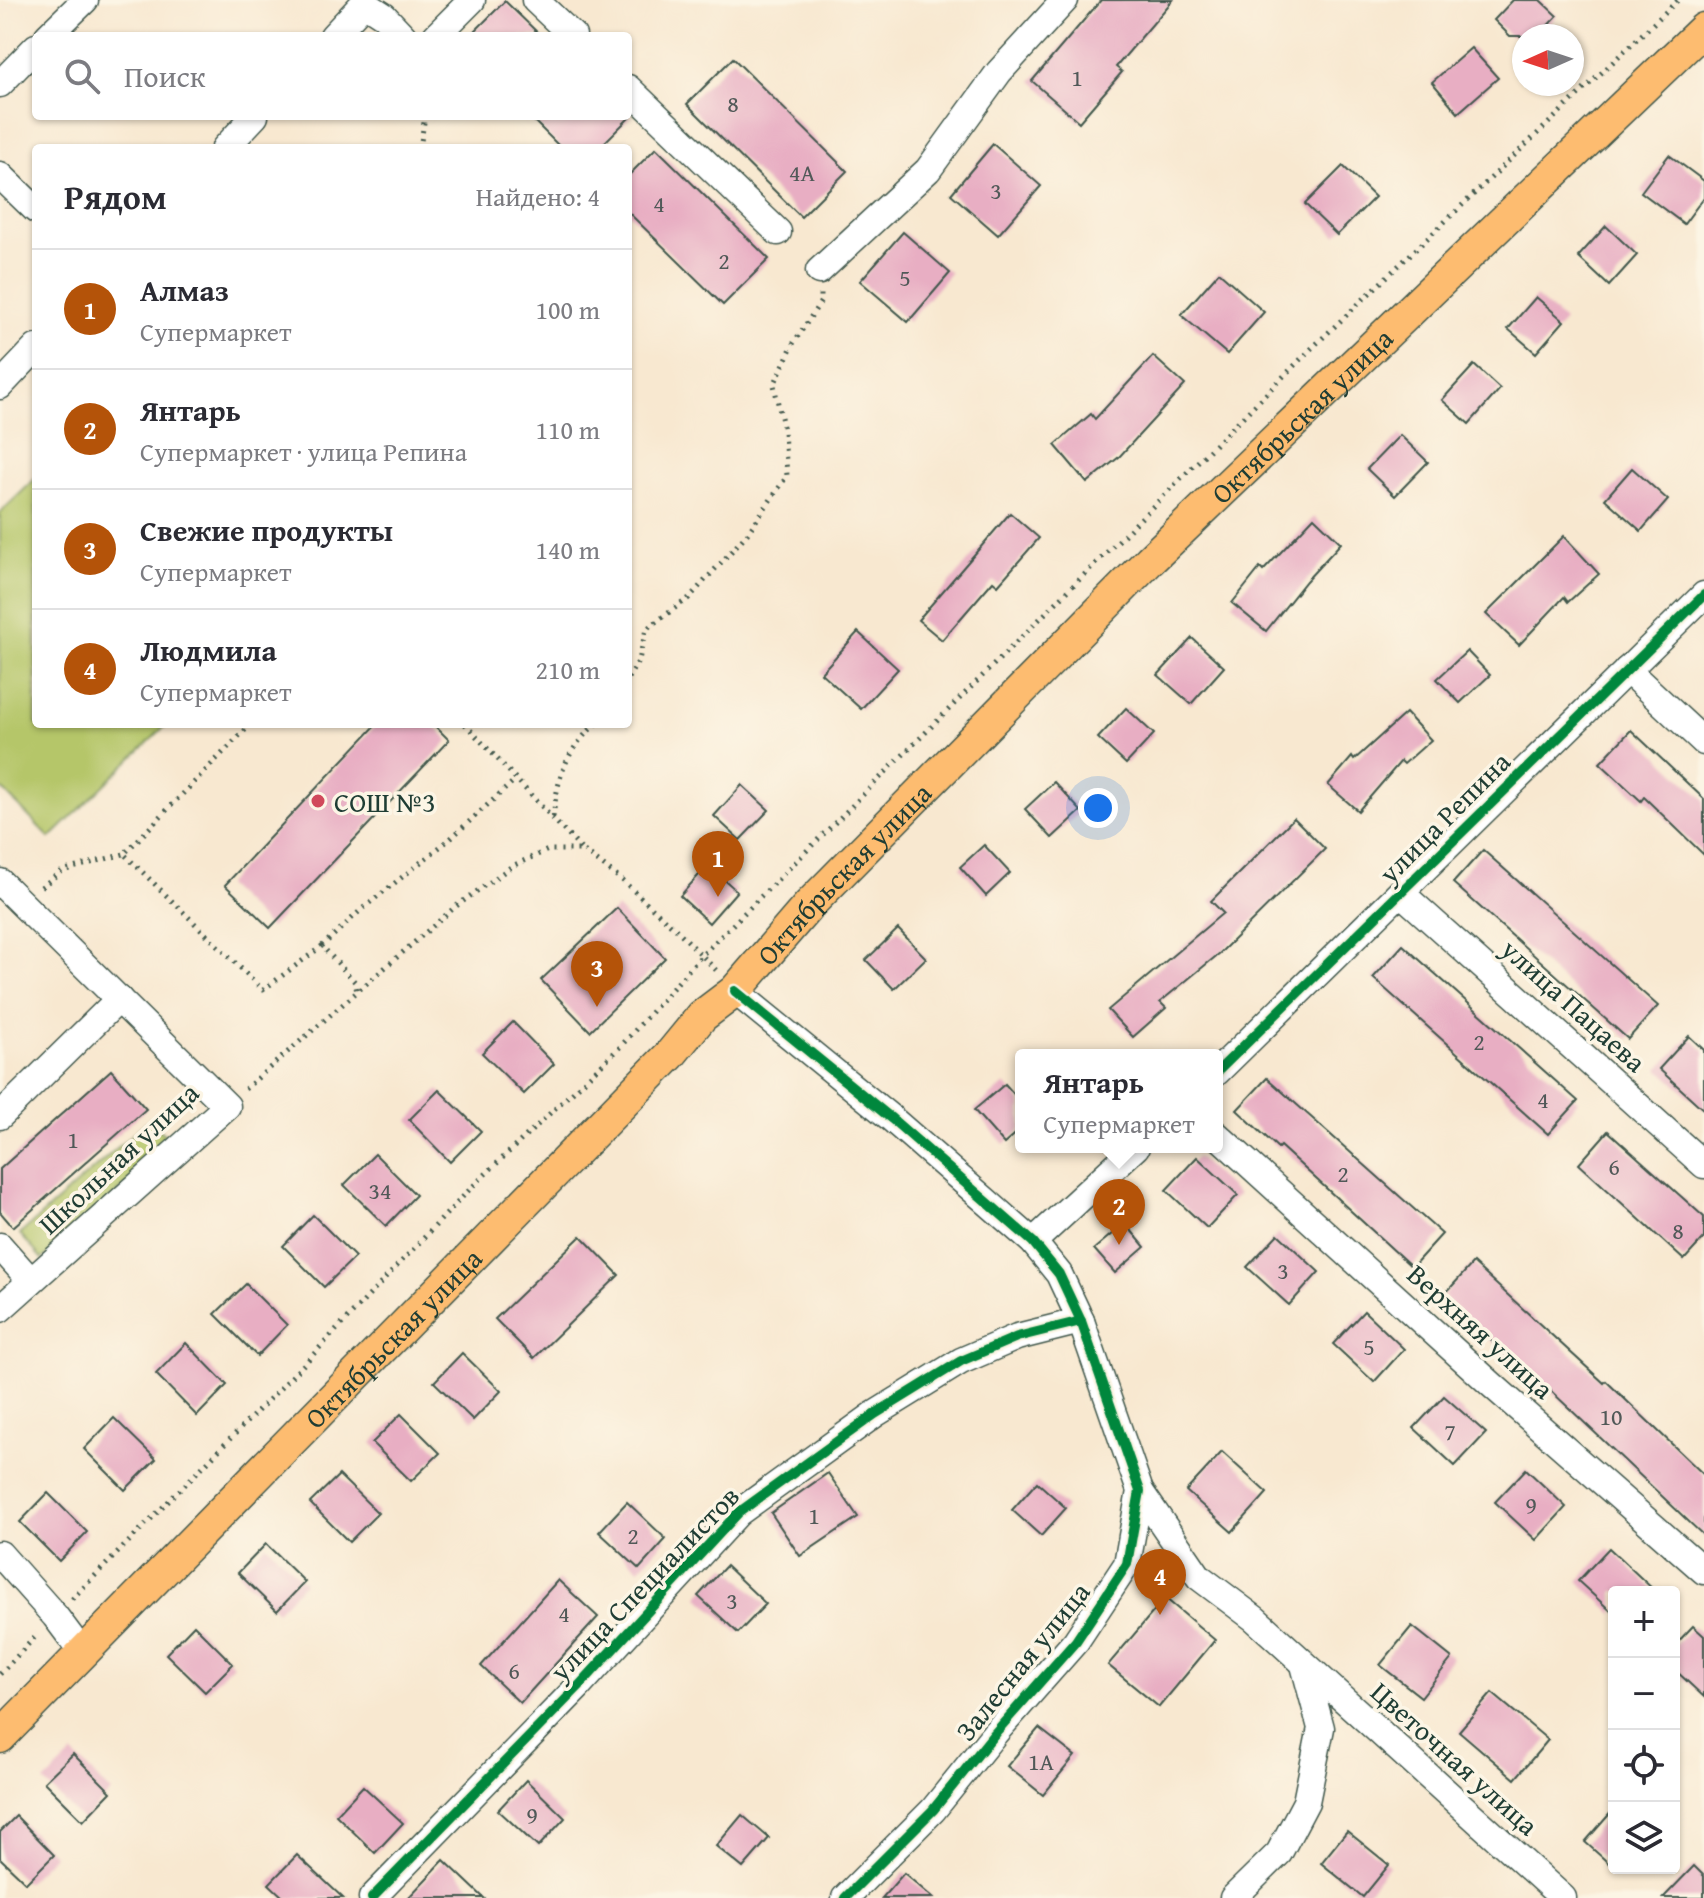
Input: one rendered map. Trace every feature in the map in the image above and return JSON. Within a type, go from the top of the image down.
[{"type":"main road","name":"Октябрьская улица","points":[[0,1737],[670,1055],[702,1016],[735,991],[810,904],[1150,560],[1698,43]]},
{"type":"street","points":[[52,32],[85,0]]},
{"type":"street","points":[[440,32],[472,0]]},
{"type":"street","points":[[535,0],[569,32]]},
{"type":"street","points":[[819,271],[928,170],[999,72],[1065,0]]},
{"type":"street","points":[[336,32],[362,1],[384,16],[399,32]]},
{"type":"street","points":[[0,84],[32,51]]},
{"type":"street","points":[[632,92],[778,232]]},
{"type":"street","points":[[229,144],[251,120]]},
{"type":"street","points":[[0,175],[32,206]]},
{"type":"street","points":[[0,386],[32,352]]},
{"type":"street","name":"улица Репина","points":[[1223,1066],[1704,595]]},
{"type":"street","points":[[1627,670],[1704,742]]},
{"type":"street","name":"Школьная улица","points":[[0,882],[227,1106],[0,1309]]},
{"type":"street","name":"улица Пацаева","points":[[1401,893],[1704,1165]]},
{"type":"street","name":"Залесная улица","points":[[735,991],[892,1119],[1033,1242],[1059,1274],[1081,1321],[1140,1491],[1127,1564],[1076,1641],[995,1733],[933,1810],[845,1898]]},
{"type":"street","points":[[0,1116],[119,999]]},
{"type":"street","name":"Верхняя улица","points":[[1223,1140],[1492,1385],[1704,1571]]},
{"type":"street","points":[[1033,1242],[1129,1153]]},
{"type":"street","points":[[0,1246],[31,1281]]},
{"type":"street","name":"улица Специалистов","points":[[372,1898],[578,1687],[738,1513],[875,1414],[961,1361],[1017,1337],[1081,1321]]},
{"type":"street","name":"Цветочная улица","points":[[1140,1491],[1199,1577],[1255,1619],[1563,1898]]},
{"type":"street","points":[[0,1554],[82,1652]]},
{"type":"street","points":[[1233,1898],[1279,1853],[1306,1802],[1321,1728],[1304,1665]]},
{"type":"path","points":[[0,1674],[307,1361],[473,1186],[620,1047],[702,955],[1312,348],[1678,0]]},
{"type":"path","points":[[421,144],[424,120]]},
{"type":"path","points":[[632,671],[639,660],[646,629],[689,598],[747,534],[787,476],[784,431],[774,385],[793,344],[821,301],[819,271]]},
{"type":"path","points":[[21,903],[62,871],[124,854],[247,728]]},
{"type":"path","points":[[469,728],[583,850],[623,881],[702,955],[735,991]]},
{"type":"path","points":[[553,818],[557,784],[577,741],[592,728]]},
{"type":"path","points":[[124,854],[263,990],[322,946],[515,780]]},
{"type":"path","points":[[227,1106],[455,907],[512,866],[548,850],[583,850]]},
{"type":"path","points":[[322,946],[355,982],[357,992]]},
{"type":"green space","points":[[32,482],[32,728],[163,728],[50,838],[0,787],[0,513]]},
{"type":"green space","points":[[150,1119],[173,1144],[42,1259],[20,1234]]},
{"type":"building","points":[[1101,0],[1173,0],[1116,67],[1122,72],[1079,122],[1032,81]]},
{"type":"building","points":[[1513,0],[1540,0],[1557,16],[1549,24],[1512,24],[1512,36],[1494,20]]},
{"type":"building","points":[[505,1],[537,32],[474,32]]},
{"type":"building","points":[[1471,48],[1498,78],[1458,113],[1432,82]]},
{"type":"building","points":[[733,58],[847,171],[801,217],[687,104]]},
{"type":"building","points":[[533,120],[627,120],[603,144],[557,144]]},
{"type":"building","points":[[993,144],[1041,186],[998,235],[951,194]]},
{"type":"building","points":[[656,148],[769,259],[723,305],[632,216],[632,172]]},
{"type":"building","points":[[1669,155],[1704,181],[1704,197],[1684,224],[1641,192]]},
{"type":"building","points":[[1343,166],[1375,197],[1337,235],[1305,204]]},
{"type":"building","points":[[1606,226],[1637,255],[1609,286],[1578,257]]},
{"type":"building","points":[[903,232],[950,273],[908,322],[860,281]]},
{"type":"building","points":[[1219,272],[1264,312],[1227,354],[1181,315]]},
{"type":"building","points":[[1536,297],[1564,321],[1536,353],[1508,329]]},
{"type":"building","points":[[1153,356],[1185,385],[1119,457],[1087,483],[1055,445],[1091,414],[1095,419]]},
{"type":"building","points":[[1474,365],[1500,389],[1469,424],[1442,400]]},
{"type":"building","points":[[1400,435],[1428,462],[1395,496],[1367,469]]},
{"type":"building","points":[[1632,468],[1668,500],[1641,531],[1605,499]]},
{"type":"building","points":[[1010,513],[1039,538],[998,585],[993,581],[942,640],[918,620]]},
{"type":"building","points":[[1314,517],[1341,543],[1266,631],[1232,603],[1260,568],[1263,571]]},
{"type":"building","points":[[1564,536],[1599,574],[1568,602],[1564,597],[1519,645],[1486,614]]},
{"type":"building","points":[[858,632],[898,669],[861,709],[821,673]]},
{"type":"building","points":[[1192,638],[1224,667],[1191,704],[1158,675]]},
{"type":"building","points":[[1467,651],[1490,675],[1460,703],[1437,679]]},
{"type":"building","points":[[1126,708],[1154,734],[1126,764],[1098,738]]},
{"type":"building","points":[[1406,713],[1431,740],[1404,764],[1401,761],[1358,811],[1328,785],[1352,757],[1354,760]]},
{"type":"building","points":[[373,728],[437,728],[449,740],[270,928],[225,885]]},
{"type":"building","points":[[1631,730],[1704,799],[1704,855],[1644,797],[1641,801],[1600,763]]},
{"type":"building","points":[[1054,782],[1081,811],[1052,838],[1025,809]]},
{"type":"building","points":[[742,785],[769,810],[740,840],[714,816]]},
{"type":"building","points":[[1294,818],[1325,849],[1220,953],[1160,1002],[1166,1008],[1133,1037],[1108,1010],[1223,913],[1211,901]]},
{"type":"building","points":[[984,845],[1010,873],[986,896],[960,867]]},
{"type":"building","points":[[1483,850],[1658,1006],[1628,1039],[1453,883]]},
{"type":"building","points":[[708,865],[737,891],[709,923],[680,896]]},
{"type":"building","points":[[617,908],[665,958],[590,1031],[541,980]]},
{"type":"building","points":[[898,929],[926,958],[894,989],[866,960]]},
{"type":"building","points":[[1403,945],[1578,1101],[1548,1134],[1373,978]]},
{"type":"building","points":[[513,1022],[554,1064],[524,1094],[482,1053]]},
{"type":"building","points":[[1689,1036],[1704,1050],[1704,1110],[1659,1069]]},
{"type":"building","points":[[111,1070],[146,1109],[13,1227],[0,1212],[0,1169]]},
{"type":"building","points":[[1267,1078],[1442,1234],[1412,1267],[1237,1110]]},
{"type":"building","points":[[1005,1084],[1015,1095],[1015,1134],[1004,1144],[974,1110]]},
{"type":"building","points":[[439,1090],[481,1131],[450,1162],[409,1120]]},
{"type":"building","points":[[1608,1131],[1704,1217],[1704,1238],[1684,1260],[1579,1164]]},
{"type":"building","points":[[375,1154],[416,1195],[386,1226],[344,1185]]},
{"type":"building","points":[[1197,1157],[1238,1195],[1207,1228],[1166,1190]]},
{"type":"building","points":[[313,1215],[355,1257],[324,1287],[283,1246]]},
{"type":"building","points":[[1125,1223],[1145,1247],[1115,1273],[1094,1249]]},
{"type":"building","points":[[1278,1234],[1319,1272],[1289,1305],[1247,1267]]},
{"type":"building","points":[[581,1236],[619,1275],[534,1358],[495,1319]]},
{"type":"building","points":[[1473,1263],[1604,1383],[1606,1381],[1704,1475],[1704,1536],[1550,1390],[1548,1393],[1443,1296]]},
{"type":"building","points":[[246,1284],[287,1325],[257,1356],[215,1314]]},
{"type":"building","points":[[1364,1311],[1404,1349],[1374,1382],[1333,1344]]},
{"type":"building","points":[[186,1343],[227,1385],[197,1416],[156,1374]]},
{"type":"building","points":[[462,1353],[501,1391],[473,1420],[434,1382]]},
{"type":"building","points":[[1444,1396],[1486,1433],[1455,1466],[1414,1428]]},
{"type":"building","points":[[401,1414],[440,1453],[411,1481],[372,1443]]},
{"type":"building","points":[[114,1418],[156,1459],[125,1490],[84,1449]]},
{"type":"building","points":[[1222,1452],[1267,1493],[1232,1532],[1186,1491]]},
{"type":"building","points":[[1526,1469],[1566,1507],[1536,1540],[1495,1502]]},
{"type":"building","points":[[828,1473],[858,1517],[800,1556],[771,1513]]},
{"type":"building","points":[[339,1475],[378,1513],[349,1542],[310,1503]]},
{"type":"building","points":[[1037,1482],[1066,1508],[1041,1536],[1012,1510]]},
{"type":"building","points":[[48,1493],[87,1532],[59,1561],[20,1522]]},
{"type":"building","points":[[627,1502],[666,1539],[639,1569],[599,1532]]},
{"type":"building","points":[[266,1544],[305,1582],[277,1611],[238,1573]]},
{"type":"building","points":[[1609,1548],[1650,1586],[1608,1586],[1608,1608],[1578,1581]]},
{"type":"building","points":[[726,1566],[766,1604],[738,1633],[698,1596]]},
{"type":"building","points":[[558,1580],[598,1617],[520,1703],[481,1666]]},
{"type":"building","points":[[1165,1598],[1215,1640],[1159,1707],[1108,1665]]},
{"type":"building","points":[[194,1625],[233,1664],[205,1692],[166,1654]]},
{"type":"building","points":[[1412,1626],[1452,1658],[1421,1697],[1380,1665]]},
{"type":"building","points":[[1693,1626],[1704,1636],[1704,1697],[1680,1675],[1680,1640]]},
{"type":"building","points":[[1492,1693],[1548,1740],[1515,1779],[1459,1731]]},
{"type":"building","points":[[1039,1728],[1075,1756],[1043,1795],[1007,1766]]},
{"type":"building","points":[[73,1754],[111,1792],[83,1821],[44,1782]]},
{"type":"building","points":[[526,1780],[565,1818],[538,1847],[498,1810]]},
{"type":"building","points":[[363,1786],[403,1823],[375,1853],[336,1815]]},
{"type":"building","points":[[742,1815],[769,1838],[743,1868],[716,1846]]},
{"type":"building","points":[[16,1816],[54,1855],[26,1883],[0,1858],[0,1832]]},
{"type":"building","points":[[1608,1816],[1608,1863],[1585,1842]]},
{"type":"building","points":[[1347,1831],[1389,1865],[1363,1897],[1321,1863]]},
{"type":"building","points":[[297,1855],[343,1898],[284,1898],[269,1884]]},
{"type":"building","points":[[444,1860],[484,1898],[408,1898]]},
{"type":"building","points":[[1694,1866],[1704,1876],[1704,1898],[1663,1898]]},
{"type":"building","points":[[904,1873],[933,1898],[882,1898]]},
{"type":"cycle path","points":[[1223,1066],[1704,595]]},
{"type":"cycle path","points":[[735,991],[892,1119],[1033,1242],[1059,1274],[1081,1321],[1140,1491],[1127,1564],[1076,1641],[995,1733],[933,1810],[845,1898]]},
{"type":"cycle path","points":[[372,1898],[578,1687],[738,1513],[875,1414],[961,1361],[1017,1337],[1081,1321]]},
{"type":"place","name":"СОШ №3","points":[[318,801]]},
{"type":"place","name":"Алмаз","points":[[718,897]]},
{"type":"place","name":"Свежие продукты","points":[[597,1007]]},
{"type":"place","name":"Янтарь","points":[[1119,1245]]},
{"type":"place","name":"Людмила","points":[[1160,1615]]}]
